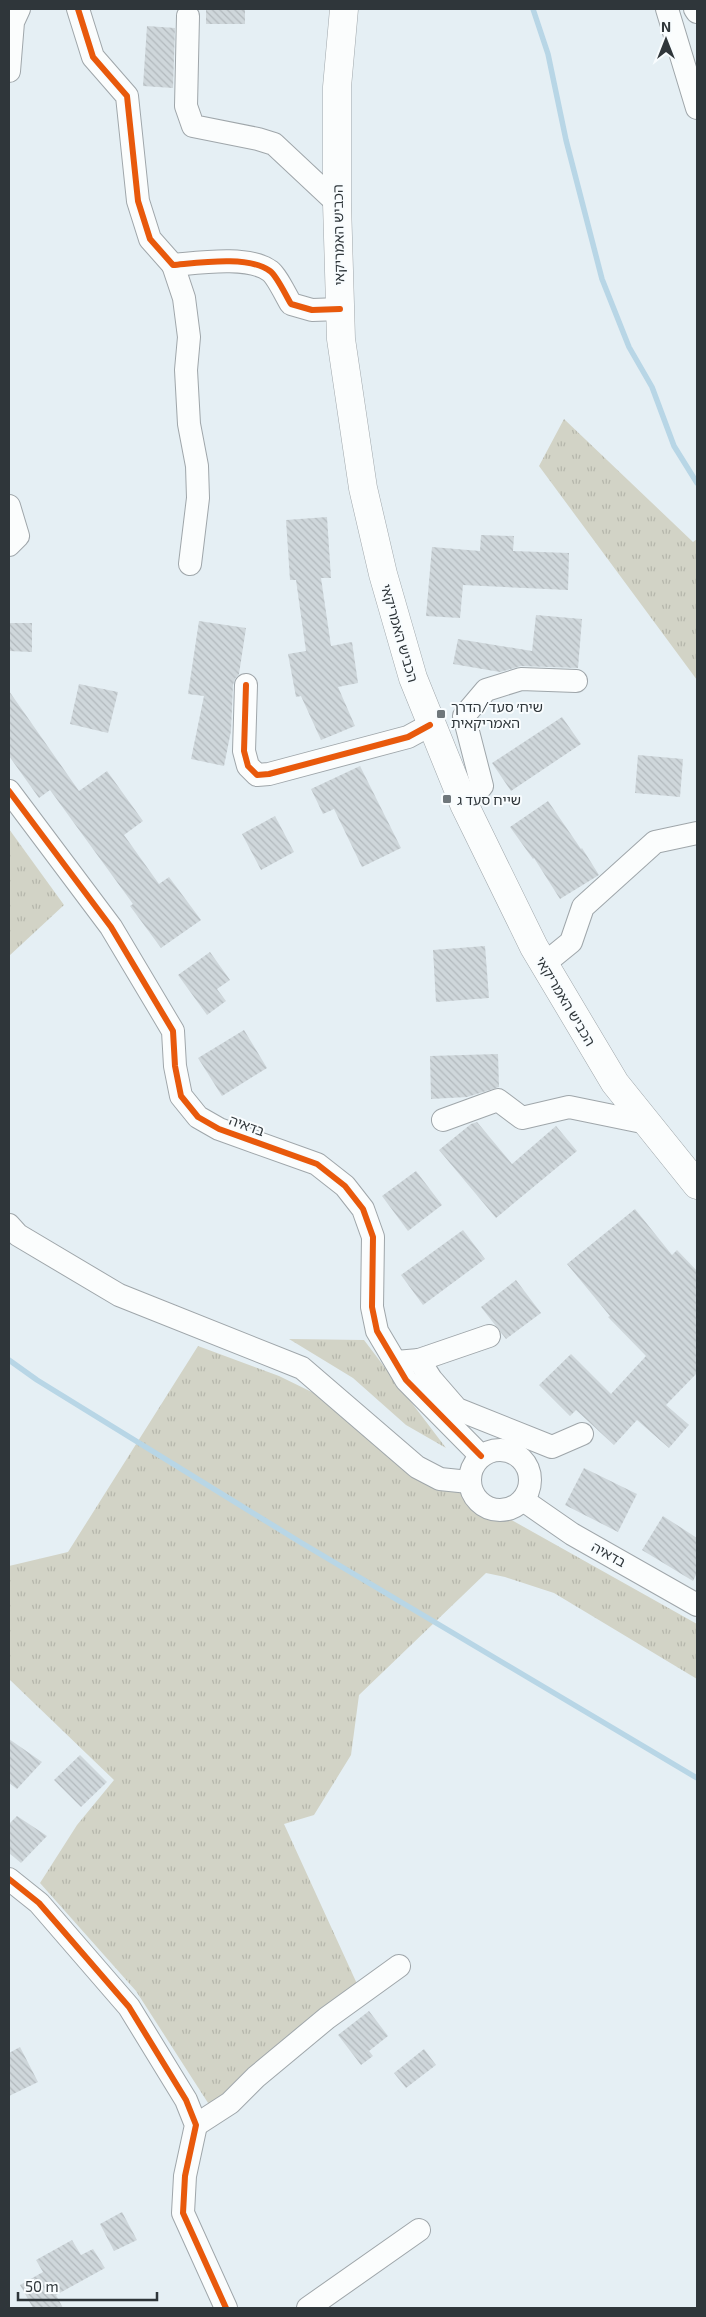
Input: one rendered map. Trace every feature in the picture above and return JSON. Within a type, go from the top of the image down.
[{"type":"main road","name":"הכביש האמריקאי","points":[[344,9],[337,88],[337,203],[341,339],[363,488],[386,584],[412,678],[464,804],[544,964],[615,1083],[697,1185]]},
{"type":"street","points":[[78,9],[93,57],[127,96],[138,201],[150,239],[173,265],[184,298],[189,337],[186,370],[189,424],[197,466],[198,498],[190,564]]},
{"type":"street","points":[[667,9],[697,108]]},
{"type":"street","points":[[9,72],[13,22],[16,10]]},
{"type":"street","points":[[188,16],[186,106],[193,126],[274,144],[337,203]]},
{"type":"street","points":[[173,265],[225,261],[256,265],[270,271],[291,304],[312,310],[340,309]]},
{"type":"street","points":[[9,506],[18,536],[9,545]]},
{"type":"street","points":[[464,804],[482,786],[464,716],[486,690],[521,679],[576,681]]},
{"type":"street","points":[[246,685],[244,752],[248,766],[257,775],[269,774],[408,737],[430,725]]},
{"type":"street","name":"בדאיה","points":[[9,791],[111,927],[170,1024],[173,1031],[175,1066],[180,1096],[198,1117],[219,1128],[317,1164],[346,1186],[363,1210],[374,1237],[372,1307],[377,1331],[406,1380],[481,1456]]},
{"type":"street","points":[[544,964],[571,942],[583,907],[655,842],[697,833]]},
{"type":"street","points":[[443,1120],[498,1100],[522,1118],[569,1107],[647,1123]]},
{"type":"street","points":[[9,1225],[18,1235],[119,1295],[302,1368],[417,1467],[440,1479],[469,1482]]},
{"type":"street","points":[[396,1362],[419,1360],[489,1336]]},
{"type":"street","points":[[419,1360],[431,1379],[457,1409],[552,1447],[582,1434]]},
{"type":"street","points":[[500,1450],[519,1457],[528,1468],[530,1482],[523,1500],[515,1507],[505,1511],[490,1509],[477,1501],[471,1492],[469,1482],[472,1467],[481,1456],[487,1452],[500,1450]]},
{"type":"street","name":"בדאיה","points":[[523,1500],[572,1534],[697,1605]]},
{"type":"street","points":[[9,1879],[39,1903],[129,2007],[186,2100],[196,2124],[185,2176],[183,2213],[226,2308]]},
{"type":"street","points":[[196,2124],[230,2103],[256,2077],[327,2018],[399,1966]]},
{"type":"street","points":[[308,2308],[419,2230]]},
{"type":"green space","points":[[564,419],[693,542],[697,539],[697,680],[539,466]]},
{"type":"green space","points":[[9,829],[64,905],[9,956]]},
{"type":"green space","points":[[289,1339],[364,1340],[446,1448],[406,1425],[353,1378]]},
{"type":"green space","points":[[198,1346],[279,1376],[322,1397],[483,1504],[697,1624],[697,1679],[554,1593],[505,1577],[486,1573],[359,1695],[351,1755],[314,1815],[284,1824],[358,1986],[210,2106],[136,1991],[40,1883],[77,1825],[114,1780],[9,1679],[9,1566],[68,1552]]},
{"type":"building","points":[[206,9],[245,9],[245,24],[206,24]]},
{"type":"building","points":[[147,26],[175,28],[173,88],[143,86]]},
{"type":"building","points":[[327,517],[331,578],[321,578],[331,646],[352,642],[358,683],[338,687],[355,726],[321,740],[301,696],[296,697],[288,654],[306,651],[296,580],[290,580],[286,520]]},
{"type":"building","points":[[481,535],[514,536],[513,551],[569,553],[568,590],[463,585],[460,618],[426,616],[432,547],[480,551]]},
{"type":"building","points":[[536,615],[582,619],[578,668],[521,666],[500,672],[453,664],[458,639],[532,651]]},
{"type":"building","points":[[199,621],[246,628],[239,674],[233,685],[231,731],[224,766],[191,759],[204,696],[188,694]]},
{"type":"building","points":[[9,623],[32,623],[32,652],[9,651]]},
{"type":"building","points":[[79,684],[118,692],[108,733],[70,724]]},
{"type":"building","points":[[9,691],[79,791],[107,771],[143,821],[124,835],[159,884],[169,877],[201,920],[161,948],[130,906],[133,904],[50,790],[39,798],[9,756]]},
{"type":"building","points":[[562,717],[581,744],[511,791],[492,763]]},
{"type":"building","points":[[638,755],[683,759],[680,797],[635,793]]},
{"type":"building","points":[[360,766],[401,848],[362,867],[334,809],[323,814],[311,789]]},
{"type":"building","points":[[548,801],[599,875],[560,899],[534,858],[510,827]]},
{"type":"building","points":[[275,816],[294,852],[261,870],[242,834]]},
{"type":"building","points":[[485,946],[489,998],[436,1002],[433,950]]},
{"type":"building","points":[[210,952],[230,980],[217,989],[226,1001],[207,1015],[178,975]]},
{"type":"building","points":[[244,1030],[267,1068],[222,1096],[198,1058]]},
{"type":"building","points":[[498,1054],[499,1087],[467,1097],[431,1099],[430,1056]]},
{"type":"building","points":[[477,1122],[512,1164],[556,1126],[577,1151],[496,1218],[439,1150],[471,1124]]},
{"type":"building","points":[[416,1171],[442,1205],[408,1231],[382,1196]]},
{"type":"building","points":[[635,1209],[672,1255],[677,1250],[697,1271],[697,1373],[666,1405],[689,1425],[669,1448],[637,1420],[614,1445],[576,1410],[570,1416],[539,1385],[571,1354],[611,1394],[646,1356],[608,1317],[610,1316],[567,1264]]},
{"type":"building","points":[[463,1230],[485,1259],[423,1305],[401,1275]]},
{"type":"building","points":[[516,1280],[541,1313],[506,1339],[481,1307]]},
{"type":"building","points":[[584,1468],[637,1494],[618,1532],[565,1505]]},
{"type":"building","points":[[663,1516],[697,1538],[697,1573],[693,1581],[642,1550]]},
{"type":"building","points":[[9,1739],[42,1762],[17,1789],[9,1783]]},
{"type":"building","points":[[80,1755],[107,1782],[81,1807],[54,1780]]},
{"type":"building","points":[[17,1816],[47,1836],[21,1863],[9,1853],[9,1824]]},
{"type":"building","points":[[369,2011],[388,2036],[369,2051],[373,2056],[361,2065],[338,2035]]},
{"type":"building","points":[[20,2047],[38,2082],[9,2096],[9,2053]]},
{"type":"building","points":[[424,2049],[436,2065],[406,2088],[394,2073]]},
{"type":"building","points":[[122,2212],[137,2240],[114,2251],[100,2224]]},
{"type":"building","points":[[72,2240],[81,2255],[93,2249],[105,2268],[56,2295],[63,2308],[33,2308],[20,2285],[43,2272],[36,2260]]},
{"type":"waterway","points":[[533,9],[548,54],[566,140],[602,279],[629,347],[652,387],[674,446],[697,483]]},
{"type":"waterway","points":[[9,1360],[37,1380],[300,1542],[697,1778]]},
{"type":"cycle path","points":[[78,9],[93,57],[127,96],[138,201],[150,239],[173,265],[223,261],[261,266],[273,274],[291,304],[312,310],[340,309]]},
{"type":"cycle path","points":[[246,685],[244,751],[248,766],[257,775],[269,774],[408,737],[430,725]]},
{"type":"cycle path","points":[[9,791],[111,927],[173,1031],[175,1066],[181,1096],[198,1117],[219,1129],[317,1164],[345,1186],[363,1209],[373,1237],[372,1307],[377,1331],[406,1380],[481,1456]]},
{"type":"cycle path","points":[[9,1879],[39,1903],[129,2007],[186,2100],[196,2125],[185,2176],[183,2213],[226,2308]]},
{"type":"place","name":"שיח׳ סעד/הדרך האמריקאית","points":[[441,714]]},
{"type":"place","name":"שייח סעד ג","points":[[447,799]]}]
